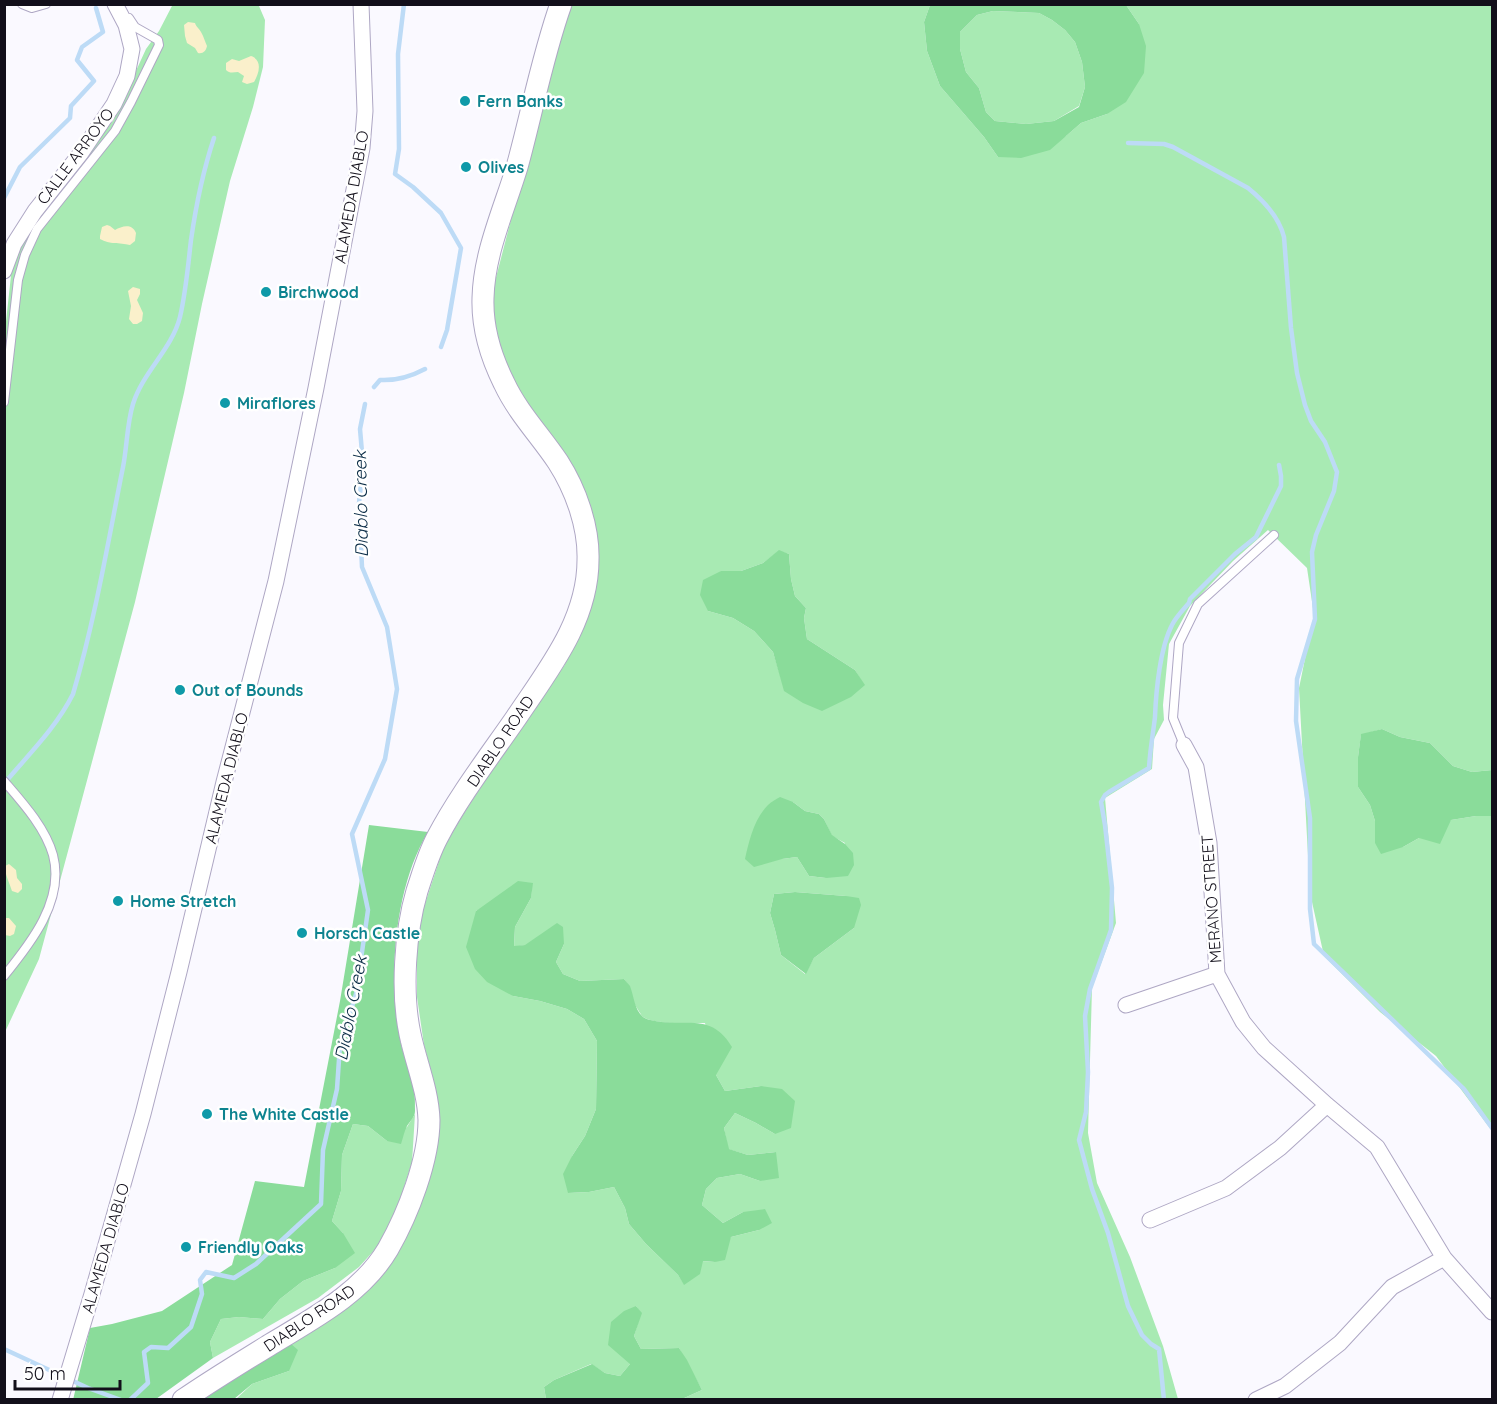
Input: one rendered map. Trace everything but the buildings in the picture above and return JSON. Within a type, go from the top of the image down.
[{"type":"street","name":"CALLE ARROYO","points":[[4,271],[14,244],[35,211],[81,153],[114,104],[127,76],[132,49],[126,26],[115,4]]},
{"type":"street","name":"ALAMEDA DIABLO","points":[[60,1396],[143,1114],[288,525],[362,148],[365,111],[361,4]]},
{"type":"street","name":"DIABLO ROAD","points":[[183,1400],[344,1297],[370,1273],[396,1234],[416,1185],[428,1138],[429,1123],[427,1097],[410,1031],[405,980],[417,890],[437,838],[478,772],[551,667],[566,640],[586,590],[588,555],[581,513],[560,465],[516,408],[504,384],[490,347],[483,307],[488,258],[518,163],[547,47],[561,4]]},
{"type":"street","name":"MERANO STREET","points":[[1184,745],[1196,766],[1209,843],[1217,974],[1243,1022],[1264,1048],[1327,1106],[1377,1147],[1444,1258],[1492,1312]]},
{"type":"street","points":[[1126,1005],[1217,974]]},
{"type":"street","points":[[1150,1220],[1226,1188],[1280,1148],[1327,1106]]},
{"type":"street","points":[[1256,1400],[1285,1386],[1340,1343],[1392,1287],[1444,1258]]},
{"type":"lane","points":[[22,4],[32,8],[46,4]]},
{"type":"lane","points":[[4,402],[18,280],[25,255],[37,229],[115,131],[159,45],[158,39],[135,27],[123,4]]},
{"type":"lane","name":"MERANO STREET","points":[[1184,745],[1173,718],[1179,643],[1198,604],[1274,535]]},
{"type":"lane","points":[[4,781],[30,812],[42,832],[53,854],[56,874],[52,898],[38,931],[4,976]]},
{"type":"green space","points":[[173,4],[259,6],[265,20],[263,67],[230,181],[135,602],[39,959],[5,1032],[4,340],[13,257],[23,233],[113,121],[146,49],[159,31]]},
{"type":"green space","points":[[571,5],[930,5],[924,22],[927,51],[940,86],[984,137],[998,157],[1066,136],[1081,123],[1107,114],[1139,24],[1126,5],[1492,5],[1492,770],[1472,772],[1453,766],[1430,743],[1400,737],[1382,729],[1361,735],[1358,787],[1370,805],[1375,821],[1375,843],[1403,847],[1451,820],[1492,816],[1492,1131],[1436,1056],[1380,1012],[1324,956],[1310,893],[1299,688],[1314,615],[1307,568],[1268,530],[1233,561],[1190,606],[1169,644],[1163,705],[1164,720],[1154,739],[1152,769],[1105,798],[1116,923],[1092,988],[1088,1133],[1097,1183],[1130,1257],[1163,1346],[1178,1399],[682,1399],[702,1390],[679,1348],[641,1349],[634,1336],[641,1313],[636,1306],[630,1364],[620,1376],[605,1373],[591,1364],[554,1380],[544,1387],[546,1399],[235,1400],[252,1384],[289,1371],[290,1343],[371,1285],[437,1118],[433,1078],[424,1045],[417,997],[417,947],[421,916],[443,849],[495,765],[564,666],[584,622],[597,548],[510,380],[497,342],[493,309],[493,289],[552,62]],"holes":[[[779,551],[789,554],[795,596],[806,608],[804,618],[807,639],[855,670],[864,685],[785,691],[773,652],[754,631],[733,618],[708,611],[721,571],[741,571],[763,563]],[[793,802],[805,811],[819,814],[832,836],[845,843],[826,878],[809,876],[797,857],[782,859]],[[532,883],[531,898],[515,927],[514,947],[564,944],[556,962],[563,974],[580,981],[624,979],[635,1005],[643,1017],[649,1020],[705,1023],[716,1075],[725,1091],[761,1086],[775,1134],[735,1113],[724,1128],[728,1149],[748,1155],[776,1152],[760,1181],[740,1174],[717,1178],[706,1189],[702,1205],[723,1223],[743,1212],[759,1230],[731,1237],[715,1262],[702,1261],[684,1284],[629,1224],[625,1208],[614,1187],[568,1193],[572,1156],[585,1136],[596,1109],[597,1041],[584,1019],[567,1009],[513,996],[476,911]],[[795,892],[846,896],[854,928],[814,958],[805,974],[781,955],[770,913],[774,894]]]},
{"type":"green space","points":[[930,5],[1126,5],[1139,24],[1146,46],[1144,73],[1126,102],[1107,114],[1081,123],[1050,150],[1021,158],[998,157],[984,137],[940,86],[927,51],[924,22]],"holes":[[[993,11],[1039,13],[1065,30],[1075,42],[1082,62],[1085,87],[1079,107],[1054,121],[1026,124],[995,121],[986,112],[979,88],[966,72],[960,49],[960,32],[977,15]]]},
{"type":"green space","points":[[993,11],[1039,13],[1065,30],[1075,42],[1082,62],[1085,87],[1079,106],[1054,121],[1026,124],[995,121],[986,112],[979,88],[966,72],[960,49],[960,32],[977,15]]},
{"type":"green space","points":[[779,550],[789,554],[795,596],[806,608],[804,618],[807,639],[855,670],[865,685],[851,697],[822,711],[784,691],[773,652],[754,631],[733,618],[708,611],[700,595],[703,580],[721,571],[741,571],[763,563]]},
{"type":"green space","points":[[1382,729],[1400,737],[1430,743],[1453,766],[1472,772],[1492,770],[1492,816],[1451,820],[1440,844],[1419,838],[1403,847],[1381,854],[1375,843],[1375,821],[1370,805],[1358,787],[1358,757],[1361,734]]},
{"type":"green space","points":[[780,797],[793,802],[805,811],[819,814],[824,819],[832,835],[853,853],[854,865],[848,876],[826,878],[809,876],[797,857],[754,867],[745,859],[750,838],[759,817],[768,805]]},
{"type":"green space","points":[[369,825],[428,832],[416,855],[407,881],[400,909],[394,967],[397,1023],[414,1086],[415,1113],[406,1128],[401,1144],[387,1141],[368,1126],[353,1124],[342,1155],[341,1191],[332,1221],[343,1233],[355,1253],[335,1268],[303,1281],[280,1299],[263,1319],[239,1317],[221,1319],[210,1342],[213,1358],[156,1399],[73,1400],[90,1328],[162,1311],[232,1265],[255,1181],[304,1187],[340,1001]]},
{"type":"green space","points":[[518,881],[533,883],[531,898],[515,927],[514,946],[525,945],[557,923],[563,927],[564,944],[556,962],[563,974],[580,981],[624,979],[630,986],[640,1014],[645,1018],[661,1022],[701,1024],[717,1030],[725,1037],[732,1047],[716,1075],[725,1091],[761,1086],[782,1089],[795,1101],[791,1128],[775,1134],[735,1113],[724,1128],[729,1149],[748,1155],[776,1152],[779,1178],[760,1181],[740,1174],[717,1178],[706,1189],[702,1205],[723,1223],[743,1212],[765,1209],[772,1223],[759,1230],[731,1237],[725,1260],[703,1261],[700,1274],[684,1285],[678,1275],[629,1224],[625,1208],[614,1187],[568,1193],[563,1174],[585,1136],[596,1109],[597,1041],[584,1019],[567,1009],[513,996],[487,982],[475,969],[466,947],[476,911]]},
{"type":"green space","points":[[795,892],[859,898],[861,905],[854,928],[814,958],[806,974],[781,955],[770,913],[774,894]]},
{"type":"green space","points":[[415,1114],[412,1162],[395,1216],[378,1246],[359,1267],[318,1298],[213,1358],[210,1342],[221,1319],[239,1317],[263,1319],[280,1299],[303,1281],[335,1268],[343,1233],[332,1221],[341,1191],[342,1155],[353,1124],[368,1126],[387,1141],[407,1127]]},
{"type":"green space","points":[[636,1306],[642,1313],[634,1336],[641,1349],[679,1348],[702,1390],[682,1399],[546,1399],[544,1387],[554,1380],[592,1364],[605,1373],[620,1376],[630,1364],[608,1345],[611,1322],[624,1311]]},
{"type":"green space","points":[[290,1343],[298,1350],[289,1371],[252,1384],[234,1399],[200,1400]]},
{"type":"sand","points":[[188,22],[195,23],[202,34],[207,46],[203,53],[198,53],[187,43],[184,25]]},
{"type":"sand","points":[[251,56],[259,64],[254,82],[247,84],[242,82],[244,76],[238,72],[226,70],[226,63],[232,59],[239,61]]},
{"type":"sand","points":[[107,225],[115,230],[124,227],[132,228],[136,233],[135,241],[130,245],[100,239],[102,227]]},
{"type":"sand","points":[[133,287],[140,289],[137,300],[143,313],[142,321],[137,324],[133,324],[129,319],[131,306],[128,291]]},
{"type":"sand","points":[[9,864],[16,870],[17,878],[22,884],[22,889],[18,893],[12,891],[6,875],[5,866]]},
{"type":"sand","points":[[5,918],[9,918],[16,926],[14,934],[10,936],[5,935]]},
{"type":"waterway","name":"Diablo Creek","points":[[404,4],[398,54],[399,149],[395,174],[441,213],[461,248],[447,330],[441,347]]},
{"type":"waterway","points":[[4,198],[20,167],[70,118],[71,106],[94,81],[77,60],[82,47],[103,32],[96,8]]},
{"type":"waterway","points":[[8,779],[51,728],[73,694],[101,581],[123,467],[131,411],[143,381],[171,340],[180,317],[198,201],[214,138]]},
{"type":"waterway","points":[[1128,143],[1164,144],[1173,147],[1248,188],[1270,210],[1282,230],[1297,373],[1311,421],[1325,442],[1337,472],[1334,491],[1316,535],[1312,552],[1315,619],[1297,679],[1296,721],[1310,818],[1310,909],[1314,944],[1464,1089],[1492,1128]]},
{"type":"waterway","name":"Diablo Creek","points":[[374,387],[380,380],[403,378],[425,369]]},
{"type":"waterway","name":"Diablo Creek","points":[[130,1400],[148,1383],[144,1352],[151,1347],[168,1348],[191,1327],[202,1294],[200,1280],[206,1272],[234,1278],[256,1264],[321,1204],[323,1150],[337,1089],[340,1045],[356,994],[368,910],[352,834],[385,759],[397,689],[387,627],[362,567],[359,503],[363,464],[360,429],[365,404]]},
{"type":"waterway","points":[[1164,1400],[1159,1349],[1142,1335],[1128,1306],[1079,1140],[1086,1112],[1088,1072],[1085,1016],[1090,989],[1111,930],[1112,888],[1101,802],[1109,792],[1149,768],[1159,670],[1168,634],[1190,599],[1235,554],[1256,537],[1281,486],[1279,465]]},
{"type":"waterway","points":[[4,1349],[88,1388],[121,1400]]},
{"type":"place","name":"Fern Banks","points":[[465,101]]},
{"type":"place","name":"Olives","points":[[466,167]]},
{"type":"place","name":"Birchwood","points":[[266,292]]},
{"type":"place","name":"Miraflores","points":[[225,403]]},
{"type":"place","name":"Out of Bounds","points":[[180,690]]},
{"type":"place","name":"Home Stretch","points":[[118,901]]},
{"type":"place","name":"Horsch Castle","points":[[302,933]]},
{"type":"place","name":"The White Castle","points":[[207,1114]]},
{"type":"place","name":"Friendly Oaks","points":[[186,1247]]}]
